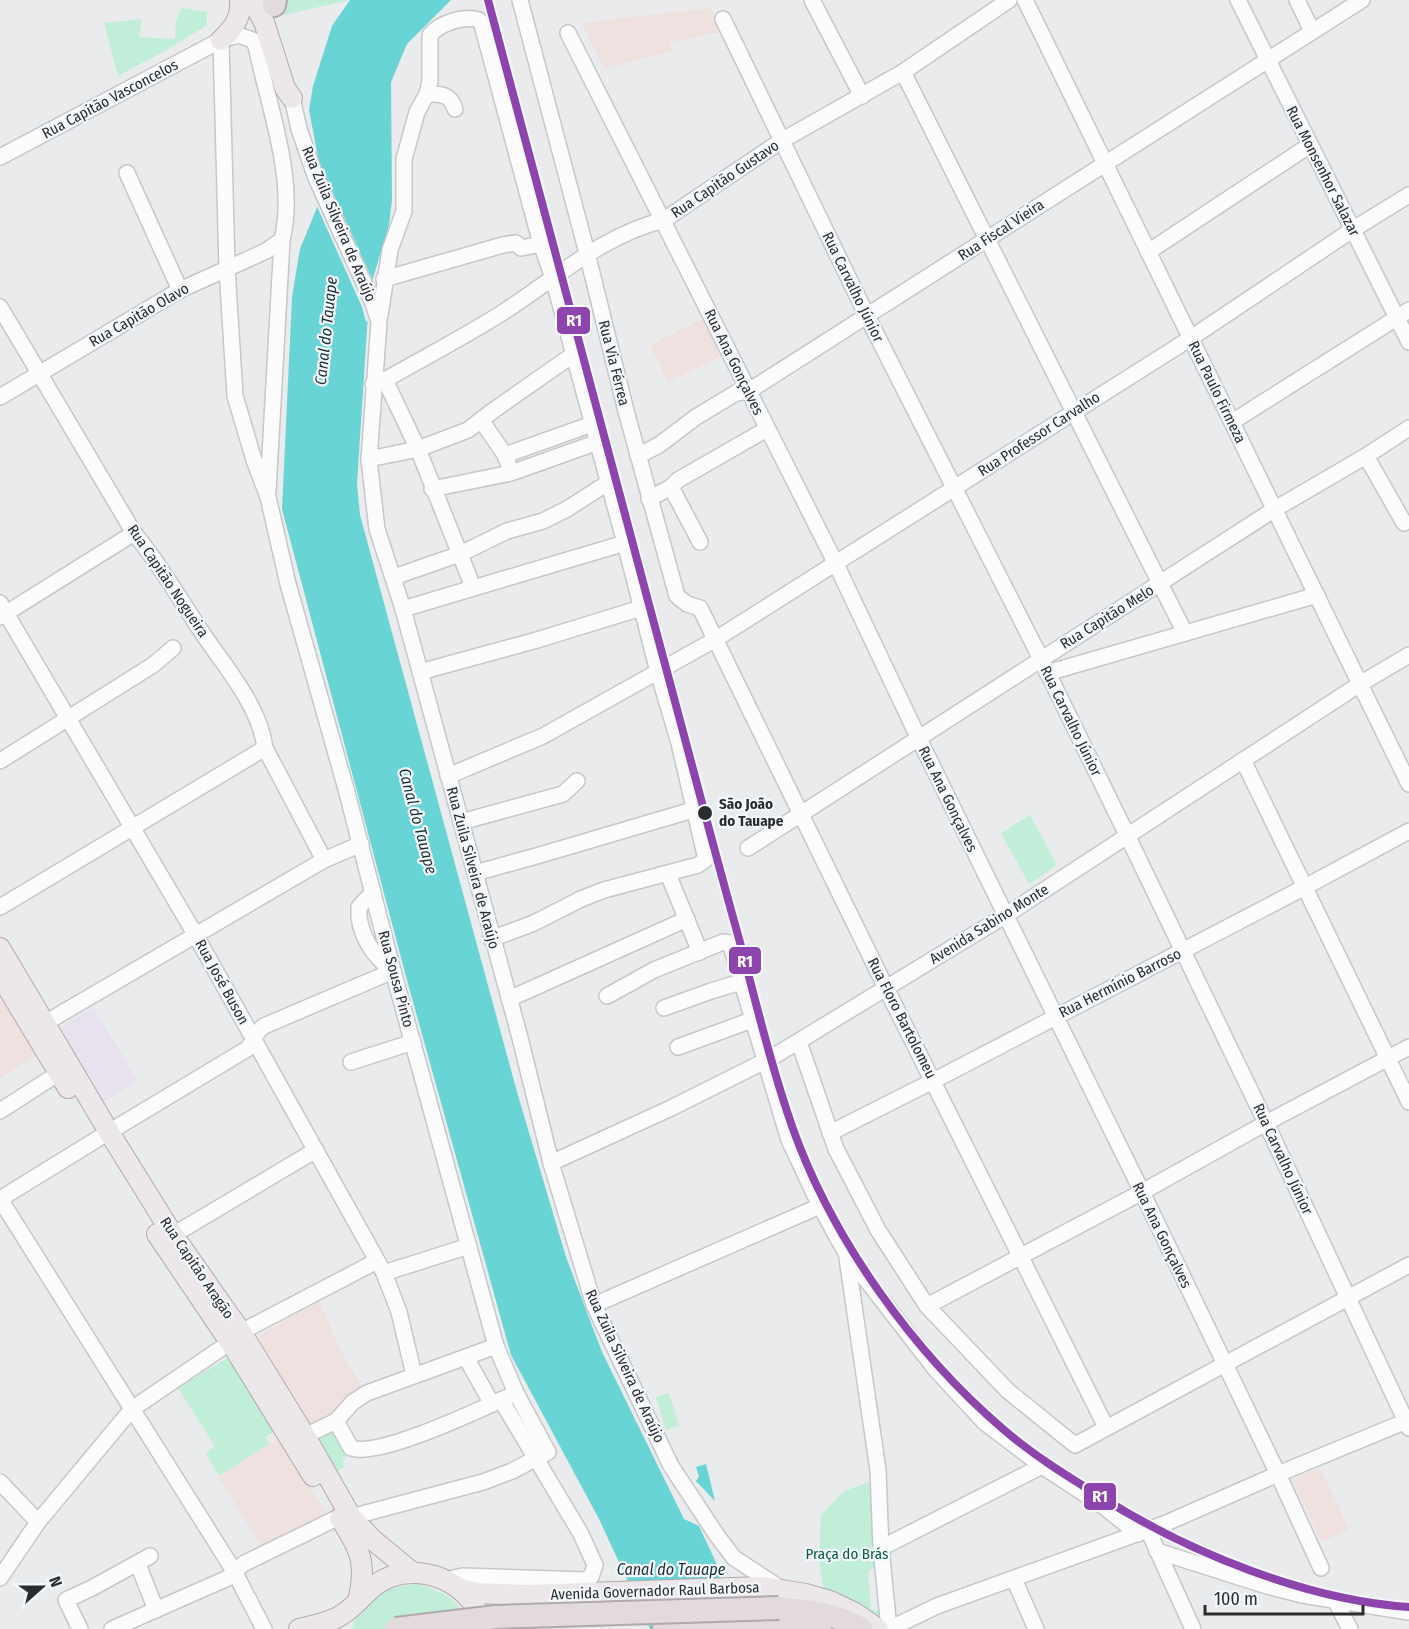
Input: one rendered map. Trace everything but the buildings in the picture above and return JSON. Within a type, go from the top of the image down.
[{"type":"highway","name":"Avenida Governador Raul Barbosa","points":[[396,1629],[496,1617],[781,1608],[824,1613],[861,1629]]},
{"type":"highway","name":"Avenida Governador Raul Barbosa","points":[[664,1629],[781,1608],[806,1626],[820,1629]]},
{"type":"main road","points":[[221,40],[236,24],[240,0]]},
{"type":"main road","points":[[258,55],[263,38],[267,5]]},
{"type":"main road","points":[[267,5],[293,86],[292,98]]},
{"type":"main road","name":"Rua Capitão Aragão","points":[[0,948],[45,1023],[163,1243],[306,1436],[345,1517],[362,1562],[363,1573],[356,1603]]},
{"type":"main road","name":"Rua Capitão Aragão","points":[[0,975],[59,1073],[173,1235],[235,1338],[236,1351],[345,1517],[413,1573]]},
{"type":"main road","name":"Avenida Governador Raul Barbosa","points":[[299,1629],[341,1616],[372,1587],[390,1577],[413,1573],[431,1575],[476,1593],[527,1595],[751,1586],[781,1608],[830,1600],[855,1613],[878,1629]]},
{"type":"main road","points":[[452,1584],[473,1603],[484,1629]]},
{"type":"main road","name":"Avenida Governador Raul Barbosa","points":[[345,1629],[356,1603]]},
{"type":"street","name":"Rua Via Férrea","points":[[520,0],[638,456],[677,596],[687,604],[700,608]]},
{"type":"street","points":[[812,0],[862,96]]},
{"type":"street","name":"Rua Capitão Gustavo","points":[[379,382],[502,312],[587,253],[647,224],[664,220],[781,141],[903,72],[1010,0]]},
{"type":"street","name":"Rua Paulo Firmeza","points":[[1024,0],[1106,162],[1409,784]]},
{"type":"street","name":"Rua Monsenhor Salazar","points":[[1238,0],[1352,230],[1403,314],[1409,342]]},
{"type":"street","points":[[1297,0],[1312,31]]},
{"type":"street","name":"Rua Fiscal Vieira","points":[[638,456],[659,445],[696,417],[736,393],[748,391],[1362,0]]},
{"type":"street","points":[[379,322],[390,250],[404,211],[404,159],[417,112],[427,94],[430,81],[430,35],[440,26],[473,18],[479,20],[482,25],[609,482],[641,608],[662,669],[705,855],[705,860],[698,865],[604,890],[534,923],[491,939]]},
{"type":"street","name":"Rua Carvalho Júnior","points":[[723,19],[867,316],[1127,835],[1408,1423]]},
{"type":"street","name":"Rua Ana Gonçalves","points":[[568,33],[836,564],[919,739],[1142,1192],[1321,1568]]},
{"type":"street","points":[[221,40],[238,36],[250,38],[256,46],[258,55]]},
{"type":"street","name":"Rua Capitão Vasconcelos","points":[[0,157],[221,40]]},
{"type":"street","name":"Rua Sousa Pinto","points":[[221,40],[227,268],[235,396],[254,460],[268,497],[291,595],[361,844],[393,971],[496,1346],[542,1455],[595,1564],[591,1577],[585,1580],[463,1576],[452,1584]]},
{"type":"street","name":"Rua Sousa Pinto","points":[[258,55],[280,149],[284,177],[286,227],[282,240],[268,497]]},
{"type":"street","points":[[903,72],[1185,633]]},
{"type":"street","points":[[427,94],[446,95],[452,100],[455,109]]},
{"type":"street","name":"Rua Zuila Silveira de Araújo","points":[[292,98],[306,151],[316,178],[373,303],[379,322],[379,382],[369,459],[377,530],[404,609],[551,1163],[594,1305],[671,1466],[734,1558],[781,1608]]},
{"type":"street","points":[[1148,252],[1310,145]]},
{"type":"street","points":[[127,173],[180,290]]},
{"type":"street","name":"Rua Professor Carvalho","points":[[448,776],[543,736],[716,639],[1191,338],[1352,230],[1409,195]]},
{"type":"street","name":"Rua Capitão Olavo","points":[[0,397],[180,290],[274,247],[282,240]]},
{"type":"street","points":[[384,279],[503,245],[516,243],[520,248],[541,244]]},
{"type":"street","name":"Rua Capitão Nogueira","points":[[0,308],[134,533],[151,553],[228,669],[258,719],[265,748],[324,860]]},
{"type":"street","points":[[1232,422],[1403,314]]},
{"type":"street","points":[[369,459],[418,449],[468,430],[574,354]]},
{"type":"street","points":[[379,382],[418,449],[432,489],[473,587]]},
{"type":"street","points":[[481,420],[505,455],[511,473]]},
{"type":"street","points":[[505,455],[592,424]]},
{"type":"street","name":"Rua Capitão Melo","points":[[748,848],[919,739],[1044,666],[1160,584],[1275,509],[1409,428]]},
{"type":"street","points":[[650,499],[672,487],[678,480],[767,429]]},
{"type":"street","points":[[432,489],[511,473],[598,442]]},
{"type":"street","points":[[1366,456],[1404,523]]},
{"type":"street","points":[[394,577],[460,554],[507,531],[543,521],[567,509],[609,482]]},
{"type":"street","points":[[672,487],[700,542]]},
{"type":"street","points":[[2,611],[134,533]]},
{"type":"street","points":[[404,609],[625,543]]},
{"type":"street","points":[[1044,666],[1185,633],[1317,595]]},
{"type":"street","points":[[420,672],[537,640],[641,608]]},
{"type":"street","name":"Rua Floro Bartolomeu","points":[[700,608],[886,988],[1106,1427]]},
{"type":"street","name":"Rua José Buson","points":[[2,611],[133,826],[381,1267],[399,1312],[414,1375]]},
{"type":"street","points":[[0,761],[153,665],[173,648]]},
{"type":"street","name":"Avenida Sabino Monte","points":[[551,1163],[764,1062],[799,1042],[1006,915],[1360,684],[1409,655]]},
{"type":"street","points":[[0,907],[265,748]]},
{"type":"street","points":[[1243,760],[1409,1102]]},
{"type":"street","points":[[461,822],[563,794],[576,781]]},
{"type":"street","points":[[475,873],[696,809]]},
{"type":"street","name":"Rua Hermínio Barroso","points":[[830,1133],[1183,951],[1409,831]]},
{"type":"street","points":[[45,1023],[324,860],[361,844]]},
{"type":"street","points":[[668,874],[700,952]]},
{"type":"street","points":[[509,999],[687,919]]},
{"type":"street","points":[[607,996],[654,970],[727,942],[731,947],[789,1140],[820,1206],[847,1255],[936,1370],[984,1422],[1042,1466],[1143,1532],[1157,1551],[1193,1629]]},
{"type":"street","points":[[264,1629],[259,1615],[234,1571],[0,1199],[247,1049],[258,1030],[264,1026],[393,971]]},
{"type":"street","points":[[664,1008],[741,982]]},
{"type":"street","points":[[678,1047],[752,1020]]},
{"type":"street","points":[[351,1062],[413,1042]]},
{"type":"street","points":[[799,1042],[836,1149],[878,1230],[927,1306],[1008,1391],[1075,1445],[1409,1265]]},
{"type":"street","points":[[927,1306],[1409,1047]]},
{"type":"street","points":[[0,1111],[59,1073]]},
{"type":"street","points":[[173,1235],[316,1150]]},
{"type":"street","points":[[594,1305],[820,1206]]},
{"type":"street","points":[[0,1578],[38,1522],[132,1408],[235,1338],[381,1267],[469,1246]]},
{"type":"street","points":[[847,1255],[878,1470],[881,1548],[889,1629],[937,1606],[1143,1532],[1278,1474],[1408,1423]]},
{"type":"street","points":[[306,1436],[336,1421],[359,1397],[496,1346]]},
{"type":"street","points":[[112,1629],[228,1578],[243,1564],[345,1517],[483,1482],[512,1471],[542,1455],[497,1402],[469,1363]]},
{"type":"street","points":[[336,1421],[351,1448],[365,1450],[406,1440],[516,1393]]},
{"type":"street","points":[[881,1548],[1042,1466]]},
{"type":"street","points":[[0,1482],[38,1522]]},
{"type":"street","points":[[1157,1551],[1267,1586],[1336,1602],[1409,1612]]},
{"type":"street","points":[[80,1629],[66,1600],[144,1560],[156,1610]]},
{"type":"street","points":[[1014,1580],[1036,1629]]},
{"type":"street","points":[[1336,1602],[1350,1629]]},
{"type":"shaded area","points":[[711,8],[722,32],[670,42],[672,51],[604,69],[582,23]]},
{"type":"shaded area","points":[[703,319],[721,356],[668,382],[650,345]]},
{"type":"shaded area","points":[[0,989],[40,1054],[0,1078]]},
{"type":"shaded area","points":[[93,1007],[138,1081],[104,1102],[61,1030],[62,1026]]},
{"type":"shaded area","points":[[319,1301],[340,1349],[363,1389],[339,1409],[313,1425],[306,1420],[258,1338]]},
{"type":"shaded area","points":[[279,1438],[327,1515],[262,1547],[218,1477]]},
{"type":"shaded area","points":[[1320,1468],[1349,1529],[1322,1542],[1292,1480]]},
{"type":"green space","points":[[280,0],[350,0],[284,15]]},
{"type":"green space","points":[[182,8],[207,12],[207,25],[118,76],[104,23],[142,19],[139,37],[175,39],[176,20]]},
{"type":"green space","points":[[1030,815],[1057,865],[1029,884],[1001,833]]},
{"type":"green space","points":[[229,1357],[277,1430],[265,1437],[269,1444],[219,1476],[206,1454],[215,1446],[178,1388]]},
{"type":"green space","points":[[669,1393],[679,1426],[666,1430],[656,1397]]},
{"type":"green space","points":[[337,1427],[351,1452],[343,1459],[344,1467],[333,1474],[315,1439]]},
{"type":"green space","name":"Praça do Brás","points":[[870,1482],[875,1566],[868,1573],[871,1609],[879,1611],[880,1621],[824,1591],[819,1561],[821,1515],[844,1491]]},
{"type":"green space","points":[[418,1584],[437,1590],[451,1599],[462,1611],[472,1629],[352,1629],[362,1608],[377,1595],[396,1587]]},
{"type":"water","name":"Canal do Tauape","points":[[350,0],[451,0],[407,44],[391,82],[392,200],[389,225],[369,298],[357,484],[360,515],[517,1092],[566,1257],[602,1352],[684,1519],[699,1526],[747,1629],[650,1629],[599,1519],[511,1355],[407,980],[282,509],[292,297],[300,249],[318,205],[319,162],[309,110],[313,86],[332,26]]},
{"type":"water","points":[[706,1464],[715,1501],[696,1481],[699,1476],[696,1467]]},
{"type":"pier","points":[[318,160],[374,283],[370,319],[366,322],[362,307],[315,202]]},
{"type":"railway","points":[[488,0],[772,1061],[793,1129],[830,1212],[879,1292],[938,1365],[1003,1429],[1050,1465],[1135,1517],[1171,1536],[1249,1570],[1330,1595],[1370,1603],[1409,1607]]},
{"type":"transit line","name":"R1","points":[[488,0],[772,1061],[793,1129],[830,1212],[879,1292],[938,1365],[1003,1429],[1050,1465],[1135,1517],[1171,1536],[1249,1570],[1330,1595],[1370,1603],[1409,1607]]},
{"type":"place","name":"São João do Tauape","points":[[705,813]]}]
